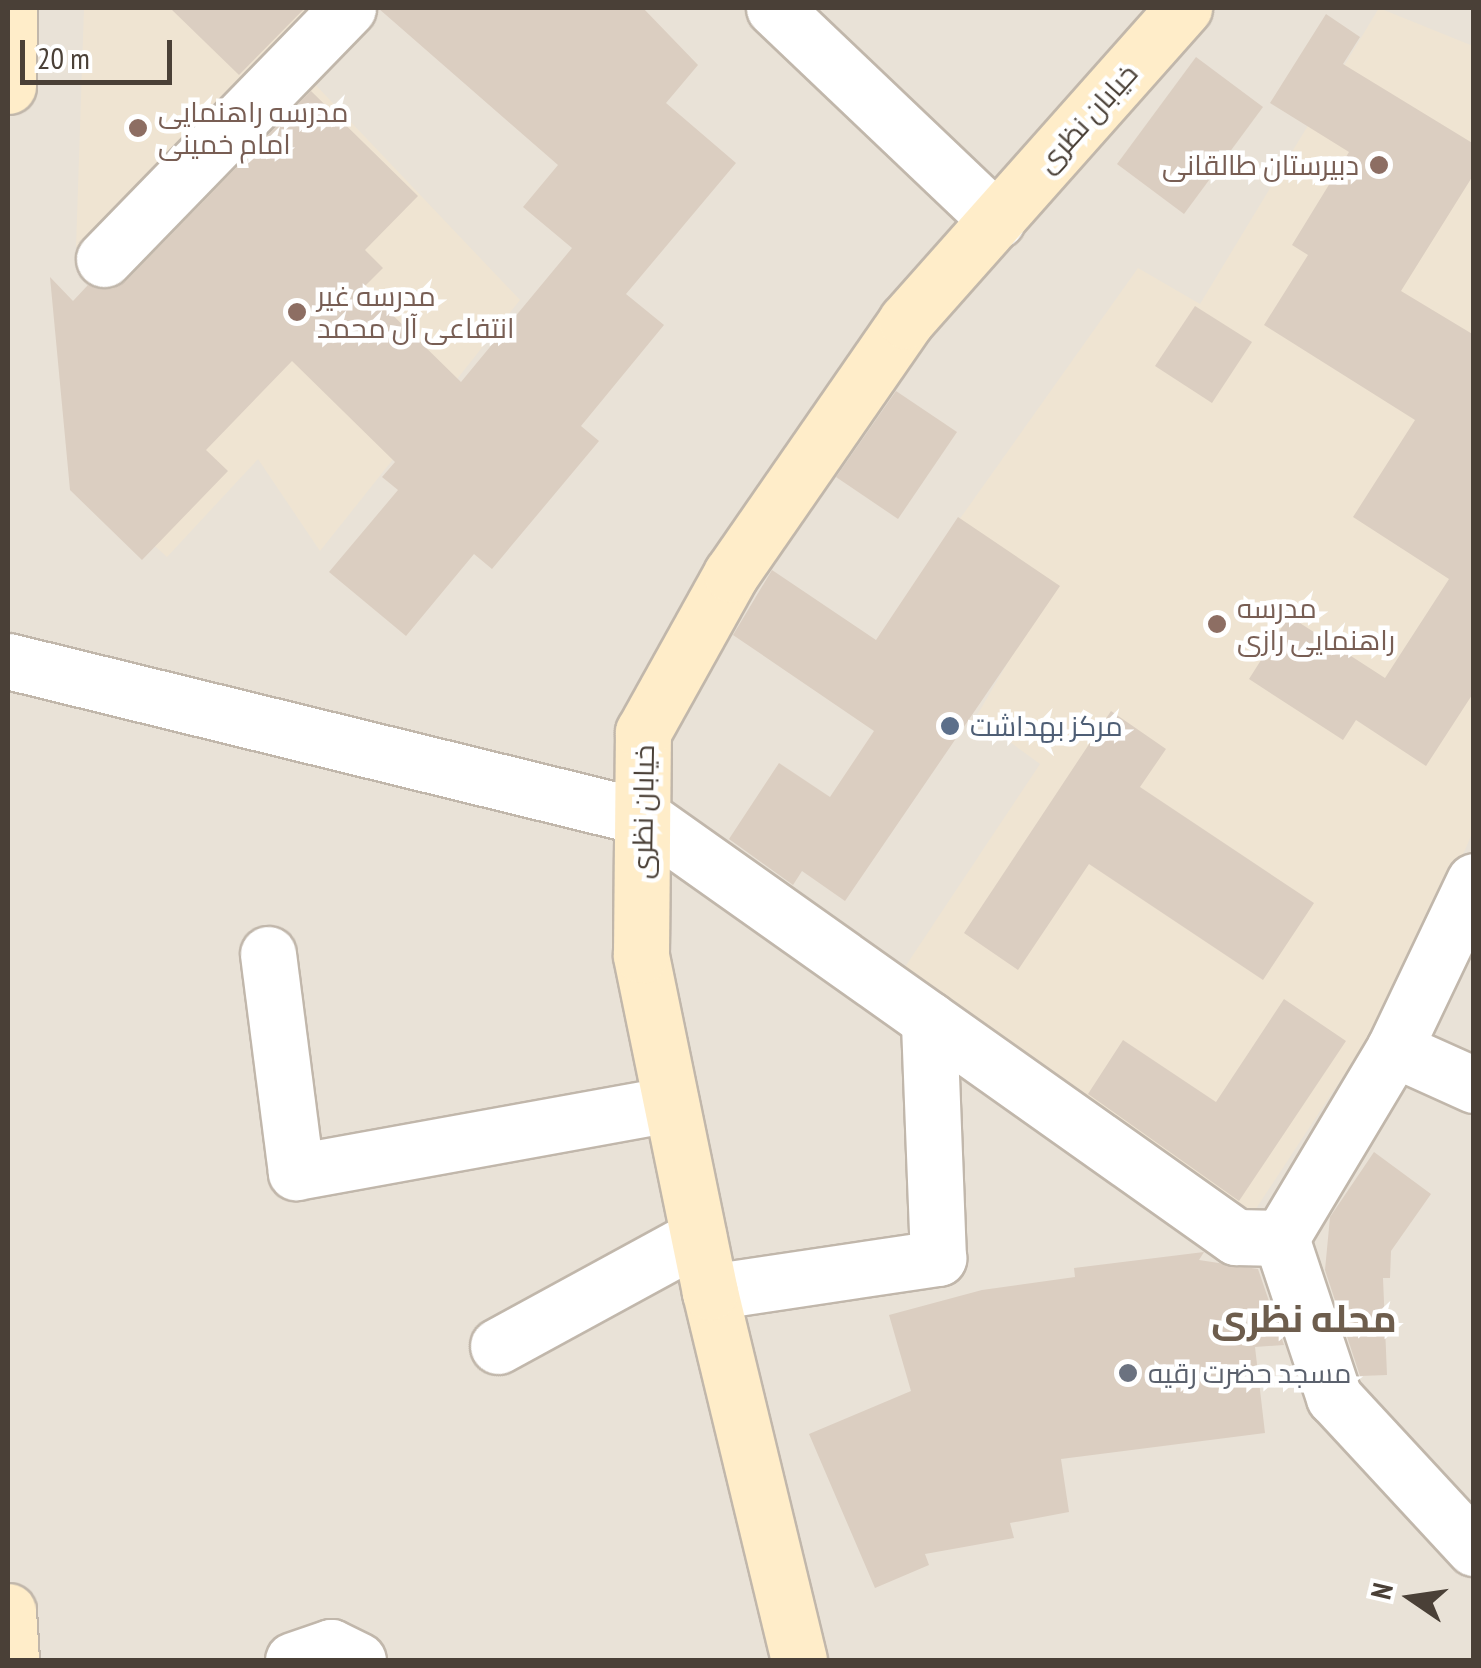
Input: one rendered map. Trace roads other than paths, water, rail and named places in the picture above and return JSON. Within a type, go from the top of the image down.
[{"type":"main road","points":[[8,86],[9,8]]},
{"type":"main road","name":"خیابان نظری","points":[[786,1655],[641,955],[643,732],[732,574],[906,320],[1184,8]]},
{"type":"main road","points":[[8,1612],[11,1660]]},
{"type":"street","points":[[104,259],[348,8]]},
{"type":"street","points":[[787,12],[997,220]]},
{"type":"street","points":[[8,661],[642,818],[1236,1237],[1281,1238]]},
{"type":"street","points":[[1474,881],[1394,1048],[1281,1238],[1334,1397],[1474,1548]]},
{"type":"street","points":[[268,954],[296,1172],[671,1104]]},
{"type":"street","points":[[710,1292],[938,1258],[929,1019]]},
{"type":"street","points":[[1394,1048],[1474,1085]]},
{"type":"street","points":[[498,1346],[698,1237]]},
{"type":"street","points":[[293,1660],[330,1647],[358,1660]]},
{"type":"place","name":"مدرسه راهنمایی امام خمینی","points":[[138,128]]},
{"type":"place","name":"دبیرستان طالقانی","points":[[1379,165]]},
{"type":"place","name":"مدرسه غیر انتفاعی آل محمد","points":[[297,312]]},
{"type":"place","name":"مدرسه راهنمایی رازی","points":[[1217,624]]},
{"type":"place","name":"مرکز بهداشت","points":[[950,726]]},
{"type":"place","name":"مسجد حضرت رقیه","points":[[1128,1373]]},
{"type":"district","name":"محله نظری","points":[[1304,1318]]}]
